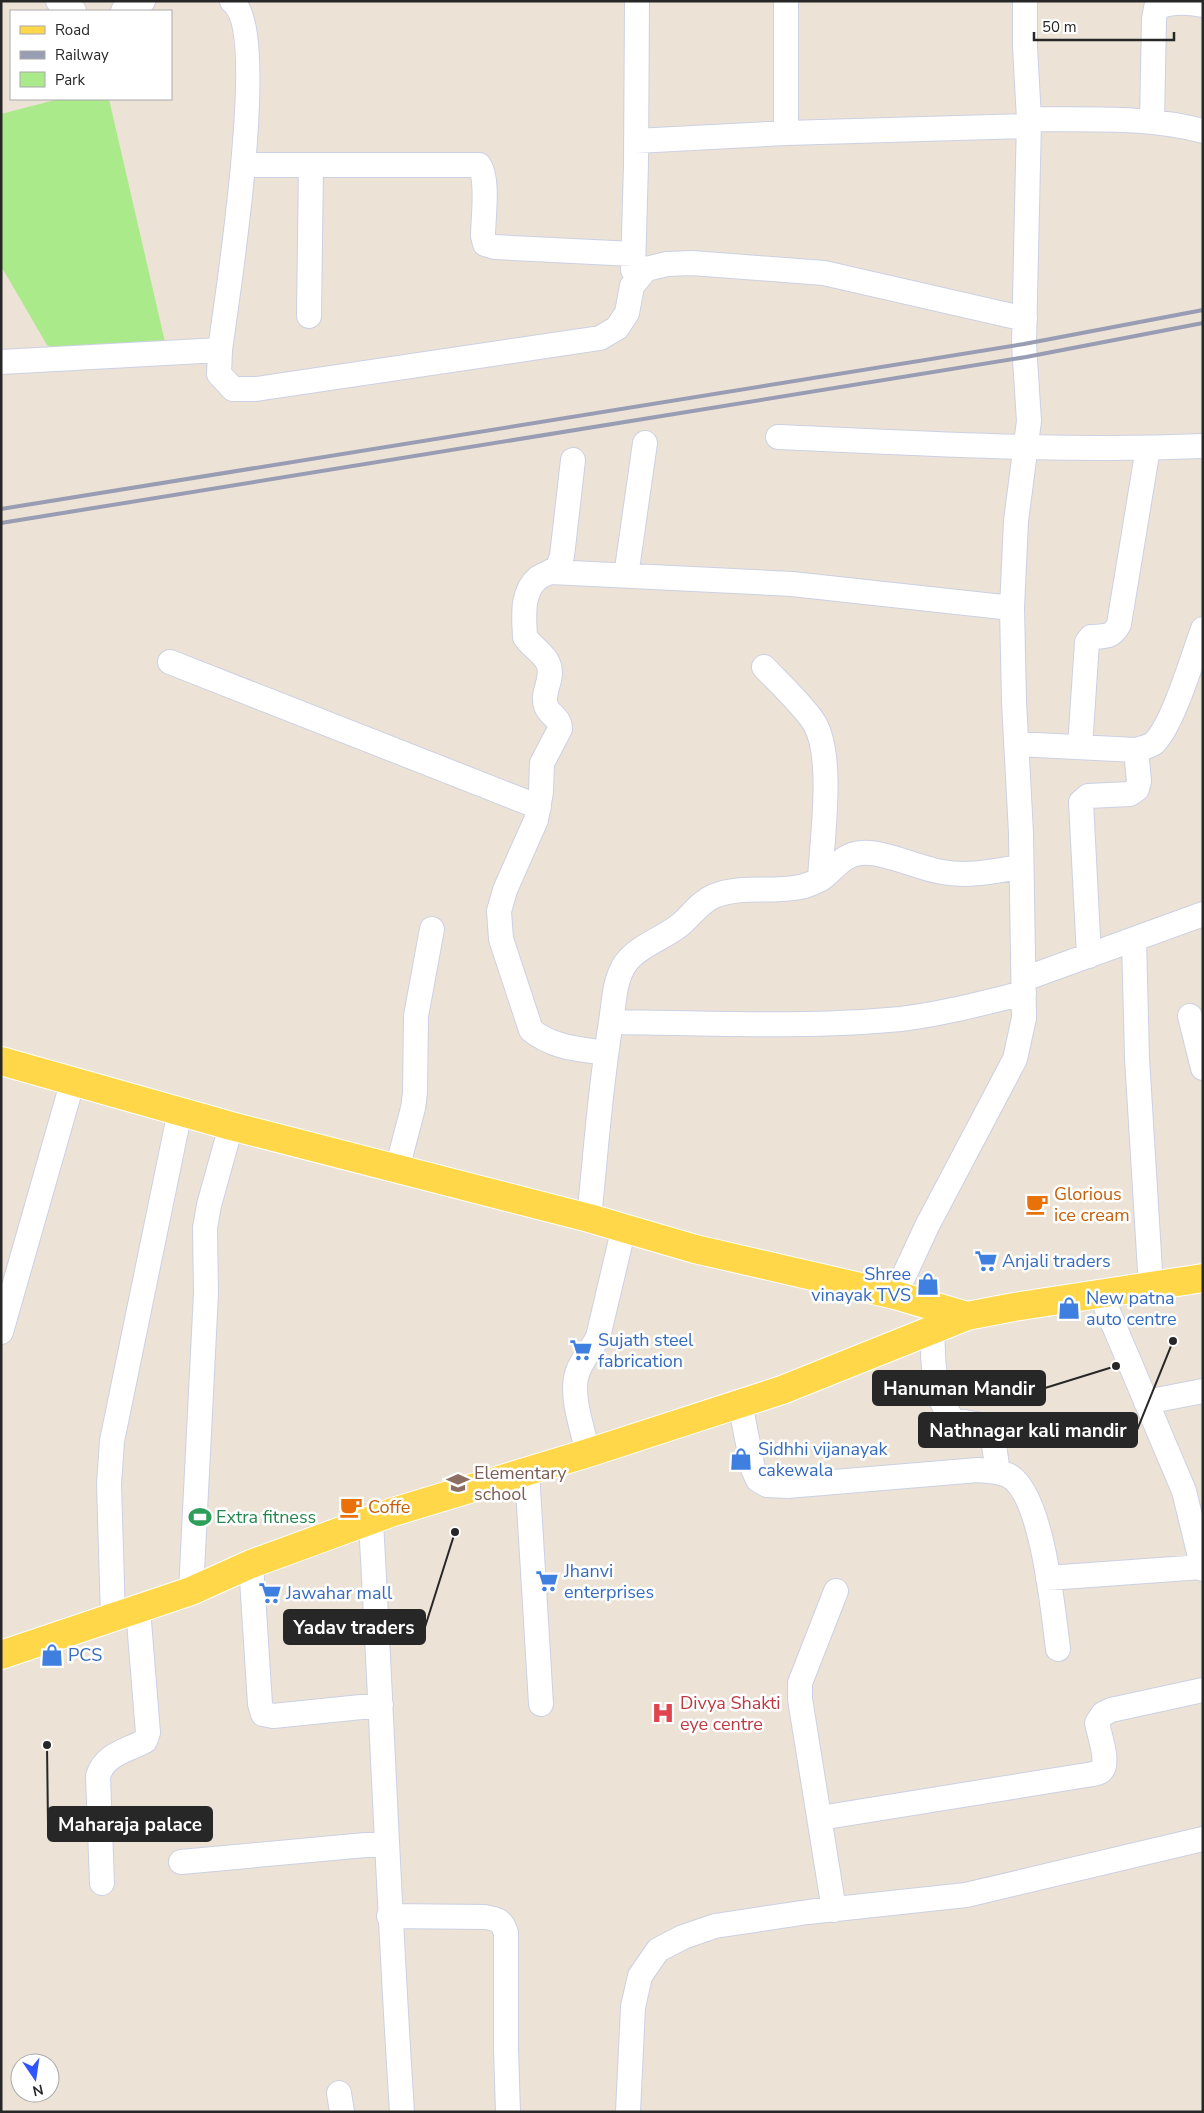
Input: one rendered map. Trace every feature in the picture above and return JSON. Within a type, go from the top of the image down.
[{"type":"main road","points":[[1,1061],[231,1126],[624,1227],[695,1249],[894,1295],[967,1316]]},
{"type":"main road","points":[[1,1655],[191,1591],[251,1564],[371,1522],[394,1512],[588,1453],[782,1390],[967,1316],[1203,1278]]},
{"type":"street","points":[[58,1],[72,10]]},
{"type":"street","points":[[125,10],[143,1]]},
{"type":"street","points":[[232,1],[238,6],[243,20],[246,43],[247,106],[244,165],[220,350],[219,374],[232,389],[256,389],[600,338],[617,328],[627,314],[632,286],[637,1]]},
{"type":"street","points":[[786,1],[786,133]]},
{"type":"street","points":[[894,1295],[935,1209],[1015,1059],[1024,1018],[1020,868],[1021,833],[1012,608],[1016,522],[1024,448],[1029,421],[1024,344],[1029,123],[1025,47],[1025,1]]},
{"type":"street","points":[[1152,122],[1154,18],[1156,8],[1165,4],[1179,3],[1203,5]]},
{"type":"street","points":[[636,141],[1029,123],[1152,122],[1184,126],[1203,131]]},
{"type":"street","points":[[244,165],[479,166],[483,171],[484,180],[482,236],[485,244],[495,247],[633,254]]},
{"type":"street","points":[[309,316],[311,165]]},
{"type":"street","points":[[632,286],[646,269],[667,264],[692,263],[824,273],[1025,320]]},
{"type":"street","points":[[1,362],[220,350]]},
{"type":"street","points":[[778,436],[1024,448],[1203,446]]},
{"type":"street","points":[[626,576],[645,442]]},
{"type":"street","points":[[1080,747],[1086,642],[1091,637],[1108,636],[1116,632],[1119,624],[1148,448]]},
{"type":"street","points":[[573,460],[562,556],[558,567],[539,577],[531,586],[526,595],[525,609],[525,637],[547,661],[551,672],[546,706],[560,722],[556,738],[542,764],[539,807],[536,820],[505,890],[499,911],[501,939],[531,1030],[542,1039],[555,1045],[606,1053]]},
{"type":"street","points":[[551,572],[792,584],[1012,608]]},
{"type":"street","points":[[1016,744],[1136,750],[1152,745],[1162,734],[1203,629]]},
{"type":"street","points":[[170,662],[539,807]]},
{"type":"street","points":[[764,667],[814,722],[820,735],[826,774],[820,879]]},
{"type":"street","points":[[1089,956],[1082,802],[1088,796],[1130,794],[1137,789],[1139,781],[1136,750]]},
{"type":"street","points":[[589,1218],[606,1053],[618,979],[624,966],[634,953],[681,925],[699,906],[712,897],[731,890],[777,890],[801,887],[820,879],[837,864],[852,855],[860,853],[874,854],[942,872],[984,872],[1020,868]]},
{"type":"street","points":[[611,1022],[833,1023],[939,1013],[1024,986],[1089,956],[1203,914]]},
{"type":"street","points":[[398,1169],[413,1108],[416,1016],[432,929]]},
{"type":"street","points":[[1134,940],[1137,1058],[1150,1287]]},
{"type":"street","points":[[1190,1016],[1203,1068]]},
{"type":"street","points":[[1,1332],[73,1080]]},
{"type":"street","points":[[102,1883],[98,1776],[102,1766],[118,1754],[145,1741],[148,1733],[126,1613],[109,1484],[112,1441],[180,1111]]},
{"type":"street","points":[[191,1591],[206,1293],[205,1228],[209,1205],[231,1126]]},
{"type":"street","points":[[588,1453],[575,1389],[577,1373],[582,1361],[598,1337],[624,1227]]},
{"type":"street","points":[[1048,1578],[1201,1556],[1184,1491],[1101,1295]]},
{"type":"street","points":[[932,1330],[936,1390],[942,1406],[953,1420],[987,1426],[992,1432],[998,1472]]},
{"type":"street","points":[[1146,1402],[1203,1391]]},
{"type":"street","points":[[740,1403],[753,1469],[758,1480],[767,1485],[787,1486],[978,1470],[998,1472],[1011,1477],[1022,1489],[1031,1506],[1048,1578],[1058,1649]]},
{"type":"street","points":[[527,1472],[541,1704]]},
{"type":"street","points":[[371,1522],[381,1705],[389,1916],[402,2112]]},
{"type":"street","points":[[251,1564],[260,1704],[263,1714],[273,1716],[381,1705]]},
{"type":"street","points":[[834,1910],[800,1700],[800,1683],[836,1591]]},
{"type":"street","points":[[820,1818],[1093,1774],[1101,1771],[1105,1765],[1097,1723],[1103,1714],[1111,1710],[1203,1690]]},
{"type":"street","points":[[628,2112],[633,2007],[640,1976],[658,1950],[683,1937],[715,1926],[834,1910],[966,1896],[1203,1839]]},
{"type":"street","points":[[181,1862],[387,1843]]},
{"type":"street","points":[[389,1916],[485,1918],[497,1919],[503,1924],[506,1933],[508,2112]]},
{"type":"green space","points":[[55,100],[109,100],[165,342],[73,357],[47,345],[1,266],[1,114]]},
{"type":"railway","points":[[1,509],[1024,344],[1203,310]]},
{"type":"railway","points":[[1,523],[1026,357],[1203,323]]},
{"type":"place","name":"Glorious ice cream","points":[[1037,1204]]},
{"type":"place","name":"Anjali traders","points":[[986,1261]]},
{"type":"place","name":"Shree vinayak TVS","points":[[928,1284]]},
{"type":"place","name":"New patna auto centre","points":[[1069,1308]]},
{"type":"place","name":"Nathnagar kali mandir","points":[[1173,1341]]},
{"type":"place","name":"Sujath steel fabrication","points":[[581,1350]]},
{"type":"place","name":"Hanuman Mandir","points":[[1116,1366]]},
{"type":"place","name":"Sidhhi vijanayak cakewala","points":[[741,1459]]},
{"type":"place","name":"Elementary school","points":[[458,1483]]},
{"type":"place","name":"Coffe","points":[[351,1507]]},
{"type":"place","name":"Extra fitness","points":[[200,1517]]},
{"type":"place","name":"Yadav traders","points":[[455,1532]]},
{"type":"place","name":"Jhanvi enterprises","points":[[547,1581]]},
{"type":"place","name":"Jawahar mall","points":[[270,1593]]},
{"type":"place","name":"PCS","points":[[52,1655]]},
{"type":"place","name":"Divya Shakti eye centre","points":[[663,1713]]},
{"type":"place","name":"Maharaja palace","points":[[47,1745]]}]
